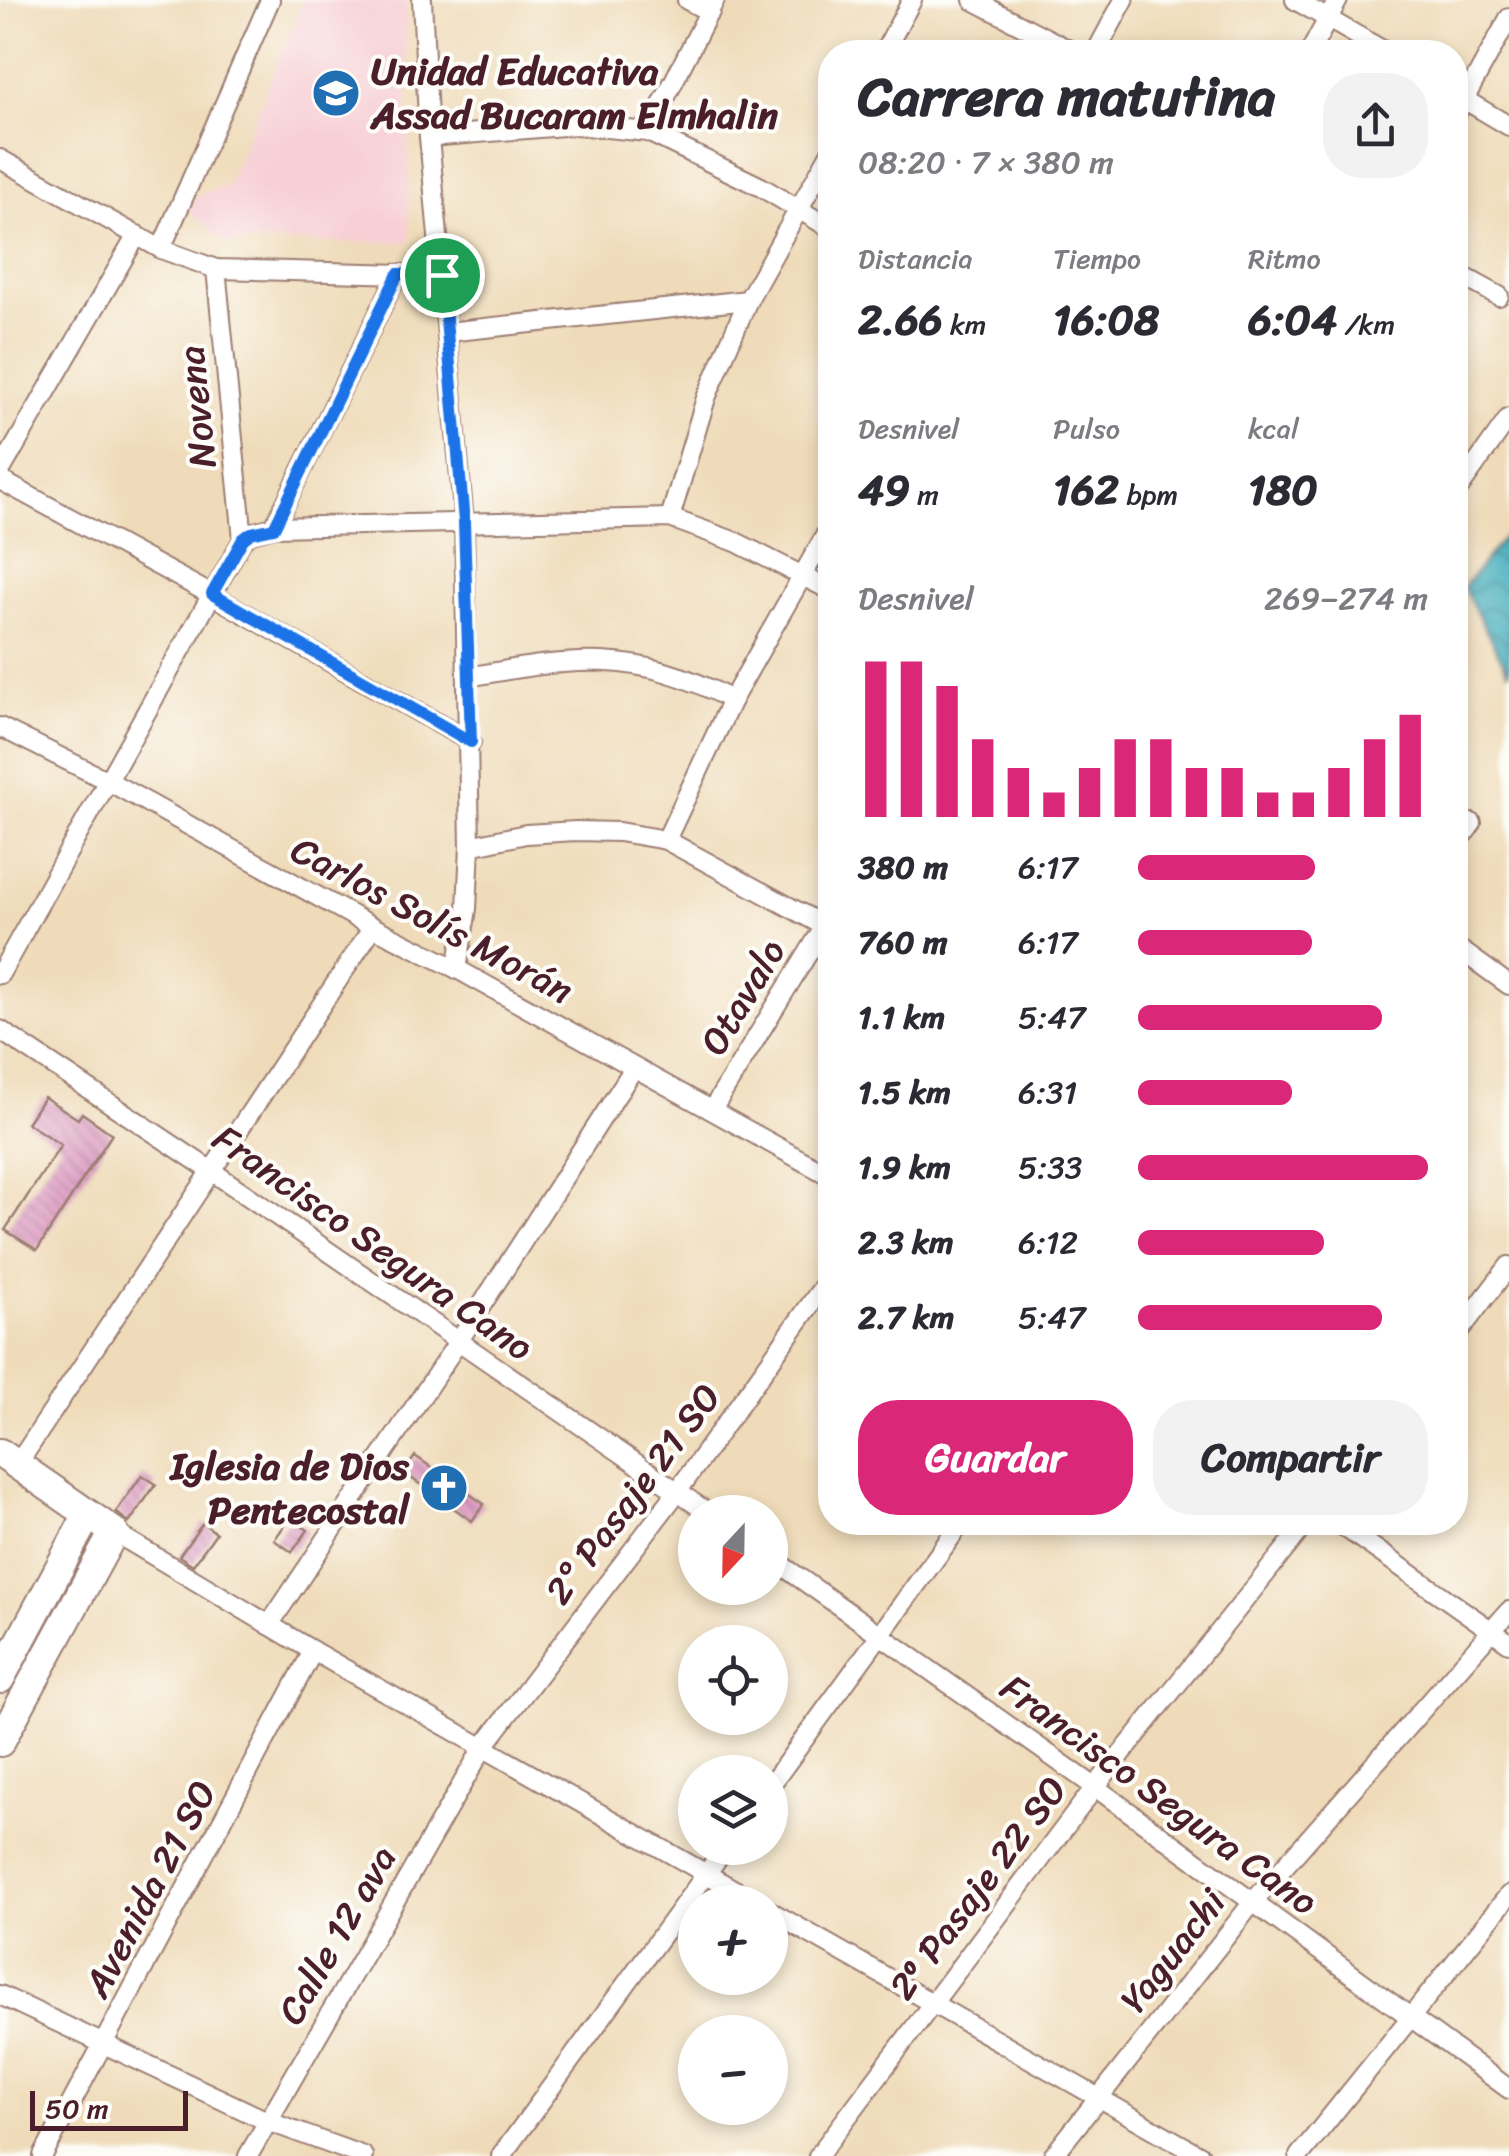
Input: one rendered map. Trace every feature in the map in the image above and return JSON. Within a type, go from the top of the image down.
[{"type":"street","points":[[161,249],[270,0]]},
{"type":"street","points":[[422,0],[429,136],[464,522],[470,846],[468,910],[457,968]]},
{"type":"street","points":[[648,132],[713,6],[688,0]]},
{"type":"street","points":[[890,40],[912,0]]},
{"type":"street","points":[[973,0],[1050,40]]},
{"type":"street","points":[[1102,40],[1124,0]]},
{"type":"street","points":[[1295,0],[1366,40]]},
{"type":"street","points":[[1316,40],[1338,0]]},
{"type":"street","points":[[1468,86],[1509,18]]},
{"type":"street","points":[[1468,108],[1509,126]]},
{"type":"street","points":[[429,136],[576,126],[648,132],[761,187],[818,221]]},
{"type":"street","points":[[0,158],[161,249],[216,269],[442,275]]},
{"type":"street","points":[[670,518],[706,398],[748,300],[818,174]]},
{"type":"street","points":[[0,472],[137,235]]},
{"type":"street","name":"Novena","points":[[216,269],[243,539]]},
{"type":"street","points":[[274,528],[398,274]]},
{"type":"street","points":[[1468,279],[1499,296]]},
{"type":"street","points":[[447,332],[748,300]]},
{"type":"street","points":[[1468,476],[1509,418]]},
{"type":"street","points":[[0,480],[212,594],[471,742]]},
{"type":"street","points":[[0,974],[243,539],[251,533],[274,528],[670,518],[736,542],[818,584]]},
{"type":"street","points":[[666,840],[732,700],[818,549]]},
{"type":"street","points":[[468,677],[552,662],[602,660],[696,681],[732,700]]},
{"type":"street","name":"Carlos Solís Morán","points":[[0,728],[110,782],[457,968],[818,1169]]},
{"type":"street","points":[[1468,829],[1472,823]]},
{"type":"street","points":[[470,846],[526,834],[576,831],[618,832],[666,840],[818,919]]},
{"type":"street","points":[[374,926],[213,1172],[8,1459],[87,1516],[269,1625],[726,1885]]},
{"type":"street","name":"Otavalo","points":[[712,1110],[818,940]]},
{"type":"street","points":[[1468,956],[1509,986]]},
{"type":"street","name":"Francisco Segura Cano","points":[[0,1030],[682,1495]]},
{"type":"street","points":[[269,1625],[634,1068]]},
{"type":"street","points":[[1468,1315],[1509,1266]]},
{"type":"street","name":"2° Pasaje 21 SO","points":[[484,1746],[678,1492],[818,1295]]},
{"type":"street","points":[[0,1679],[87,1516]]},
{"type":"street","points":[[0,1742],[114,1532]]},
{"type":"street","points":[[788,1761],[952,1535]]},
{"type":"street","name":"2º Pasaje 22 SO","points":[[818,2156],[1095,1787],[1296,1535]]},
{"type":"street","points":[[1356,1535],[1509,1643]]},
{"type":"street","name":"Francisco Segura Cano","points":[[788,1570],[1095,1787],[1509,2089]]},
{"type":"street","name":"Yaguachi","points":[[1053,2156],[1252,1902],[1509,1611]]},
{"type":"street","name":"Avenida 21 SO","points":[[44,2156],[313,1651]]},
{"type":"street","name":"Calle 12 ava","points":[[248,2156],[484,1746]]},
{"type":"street","points":[[500,2156],[713,1865]]},
{"type":"street","points":[[1299,2156],[1509,1896]]},
{"type":"street","points":[[788,1920],[1202,2156]]},
{"type":"street","points":[[0,1996],[267,2121],[363,2156]]},
{"type":"shaded area","name":"Unidad Educativa Assad Bucaram Elmhalin","points":[[303,0],[406,0],[410,242],[225,243],[188,210],[196,196],[227,185]]},
{"type":"water","points":[[1509,531],[1509,673],[1468,597],[1468,582]]},
{"type":"building","points":[[44,1097],[78,1119],[82,1113],[112,1134],[37,1250],[5,1230],[61,1145],[27,1123]]},
{"type":"building","name":"Iglesia de Dios Pentecostal","points":[[415,1456],[484,1504],[472,1521],[404,1473]]},
{"type":"building","points":[[142,1475],[156,1484],[129,1523],[116,1512]]},
{"type":"building","points":[[290,1518],[308,1530],[292,1552],[274,1540]]},
{"type":"building","points":[[203,1523],[216,1533],[193,1565],[179,1556]]},
{"type":"place","name":"Unidad Educativa Assad Bucaram Elmhalin","points":[[336,93]]},
{"type":"place","name":"Iglesia de Dios Pentecostal","points":[[444,1488]]},
{"type":"route","points":[[398,274],[442,275],[464,522],[471,742],[212,594],[243,539],[274,528],[398,274]]}]
